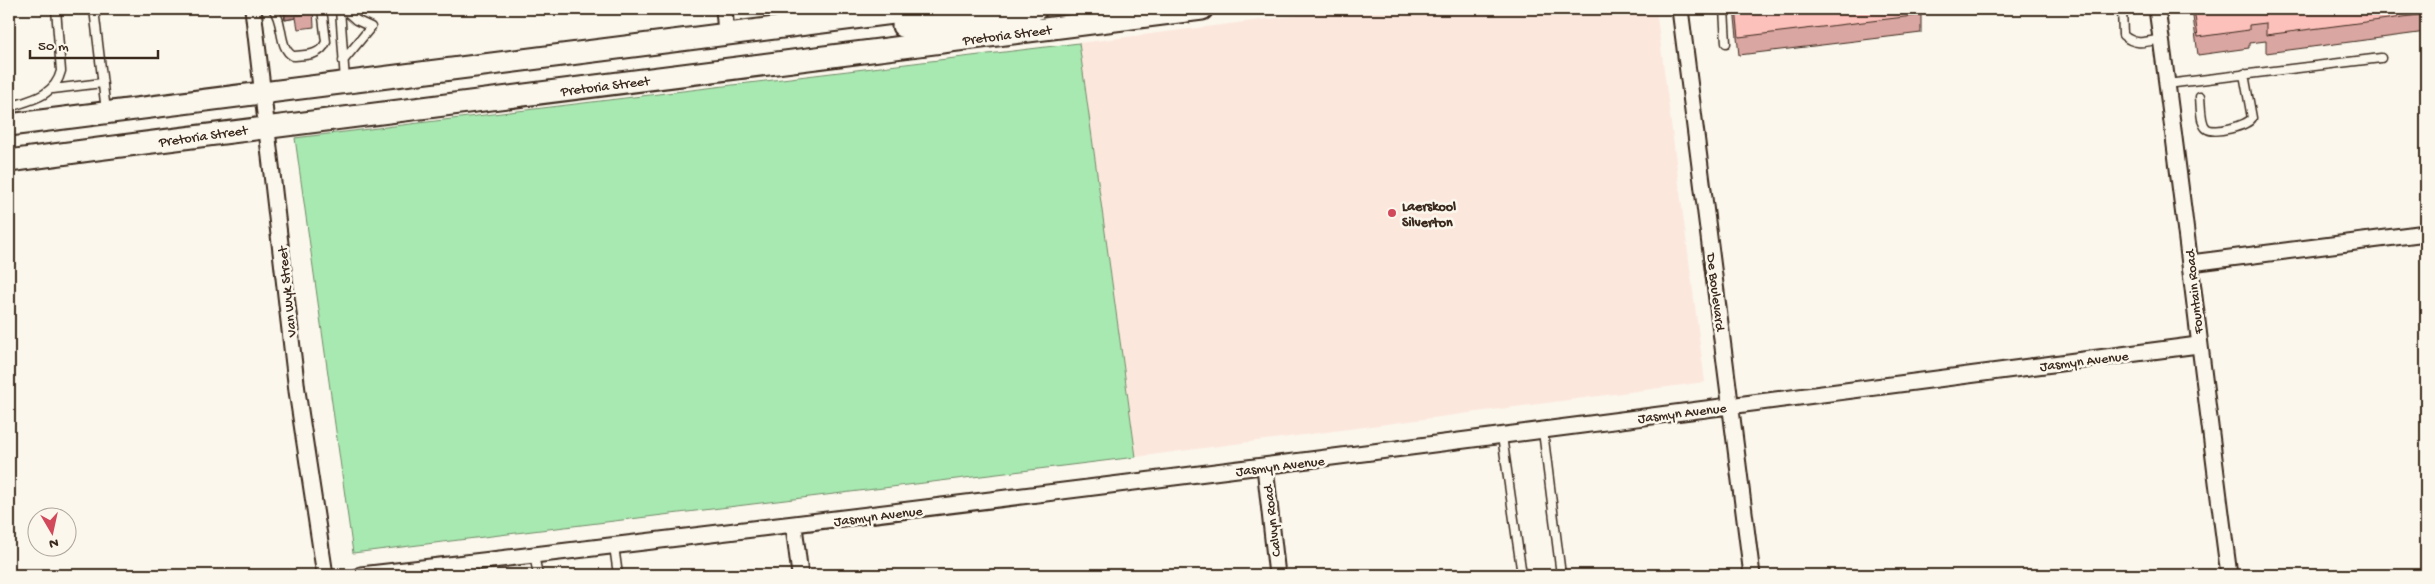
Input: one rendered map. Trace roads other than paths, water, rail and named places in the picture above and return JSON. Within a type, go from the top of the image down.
[{"type":"main road","points":[[9,125],[346,83],[726,33],[868,12],[925,9]]},
{"type":"main road","points":[[868,12],[874,23],[892,26],[1036,9]]},
{"type":"main road","name":"Pretoria Street","points":[[9,162],[268,126],[719,72],[1140,12],[1202,9]]},
{"type":"street","name":"Van Wyk Street","points":[[253,9],[268,126],[297,392],[325,575]]},
{"type":"street","points":[[724,9],[726,33]]},
{"type":"street","name":"De Boulevard","points":[[1680,9],[1752,575]]},
{"type":"street","name":"Fountain Road","points":[[2157,9],[2191,263],[2198,345],[2228,575]]},
{"type":"street","points":[[2191,263],[2426,233]]},
{"type":"street","name":"Jasmyn Avenue","points":[[361,575],[794,526],[1264,467],[2198,345]]},
{"type":"street","name":"Calvyn Road","points":[[1264,467],[1278,575]]},
{"type":"street","points":[[794,526],[800,575]]},
{"type":"lane","points":[[53,88],[61,71],[56,9]]},
{"type":"lane","points":[[94,9],[106,113]]},
{"type":"lane","points":[[273,9],[280,24],[285,48],[293,56],[313,54],[324,47],[326,42],[322,9]]},
{"type":"lane","points":[[342,9],[343,61],[346,83]]},
{"type":"lane","points":[[342,9],[356,20],[371,27],[343,61]]},
{"type":"lane","points":[[1724,9],[1726,43]]},
{"type":"lane","points":[[2122,9],[2123,35],[2131,42],[2142,43],[2161,39]]},
{"type":"lane","points":[[2167,84],[2381,58]]},
{"type":"lane","points":[[2200,97],[2204,125],[2207,130],[2212,131],[2244,126],[2252,118],[2244,74]]},
{"type":"lane","points":[[9,107],[34,100],[53,88],[102,83]]},
{"type":"lane","points":[[1543,431],[1561,575]]},
{"type":"lane","points":[[1502,436],[1522,575]]},
{"type":"lane","points":[[614,546],[618,575]]},
{"type":"lane","points":[[534,556],[538,575]]},
{"type":"place","name":"Laerskool Silverton","points":[[1392,213]]}]
